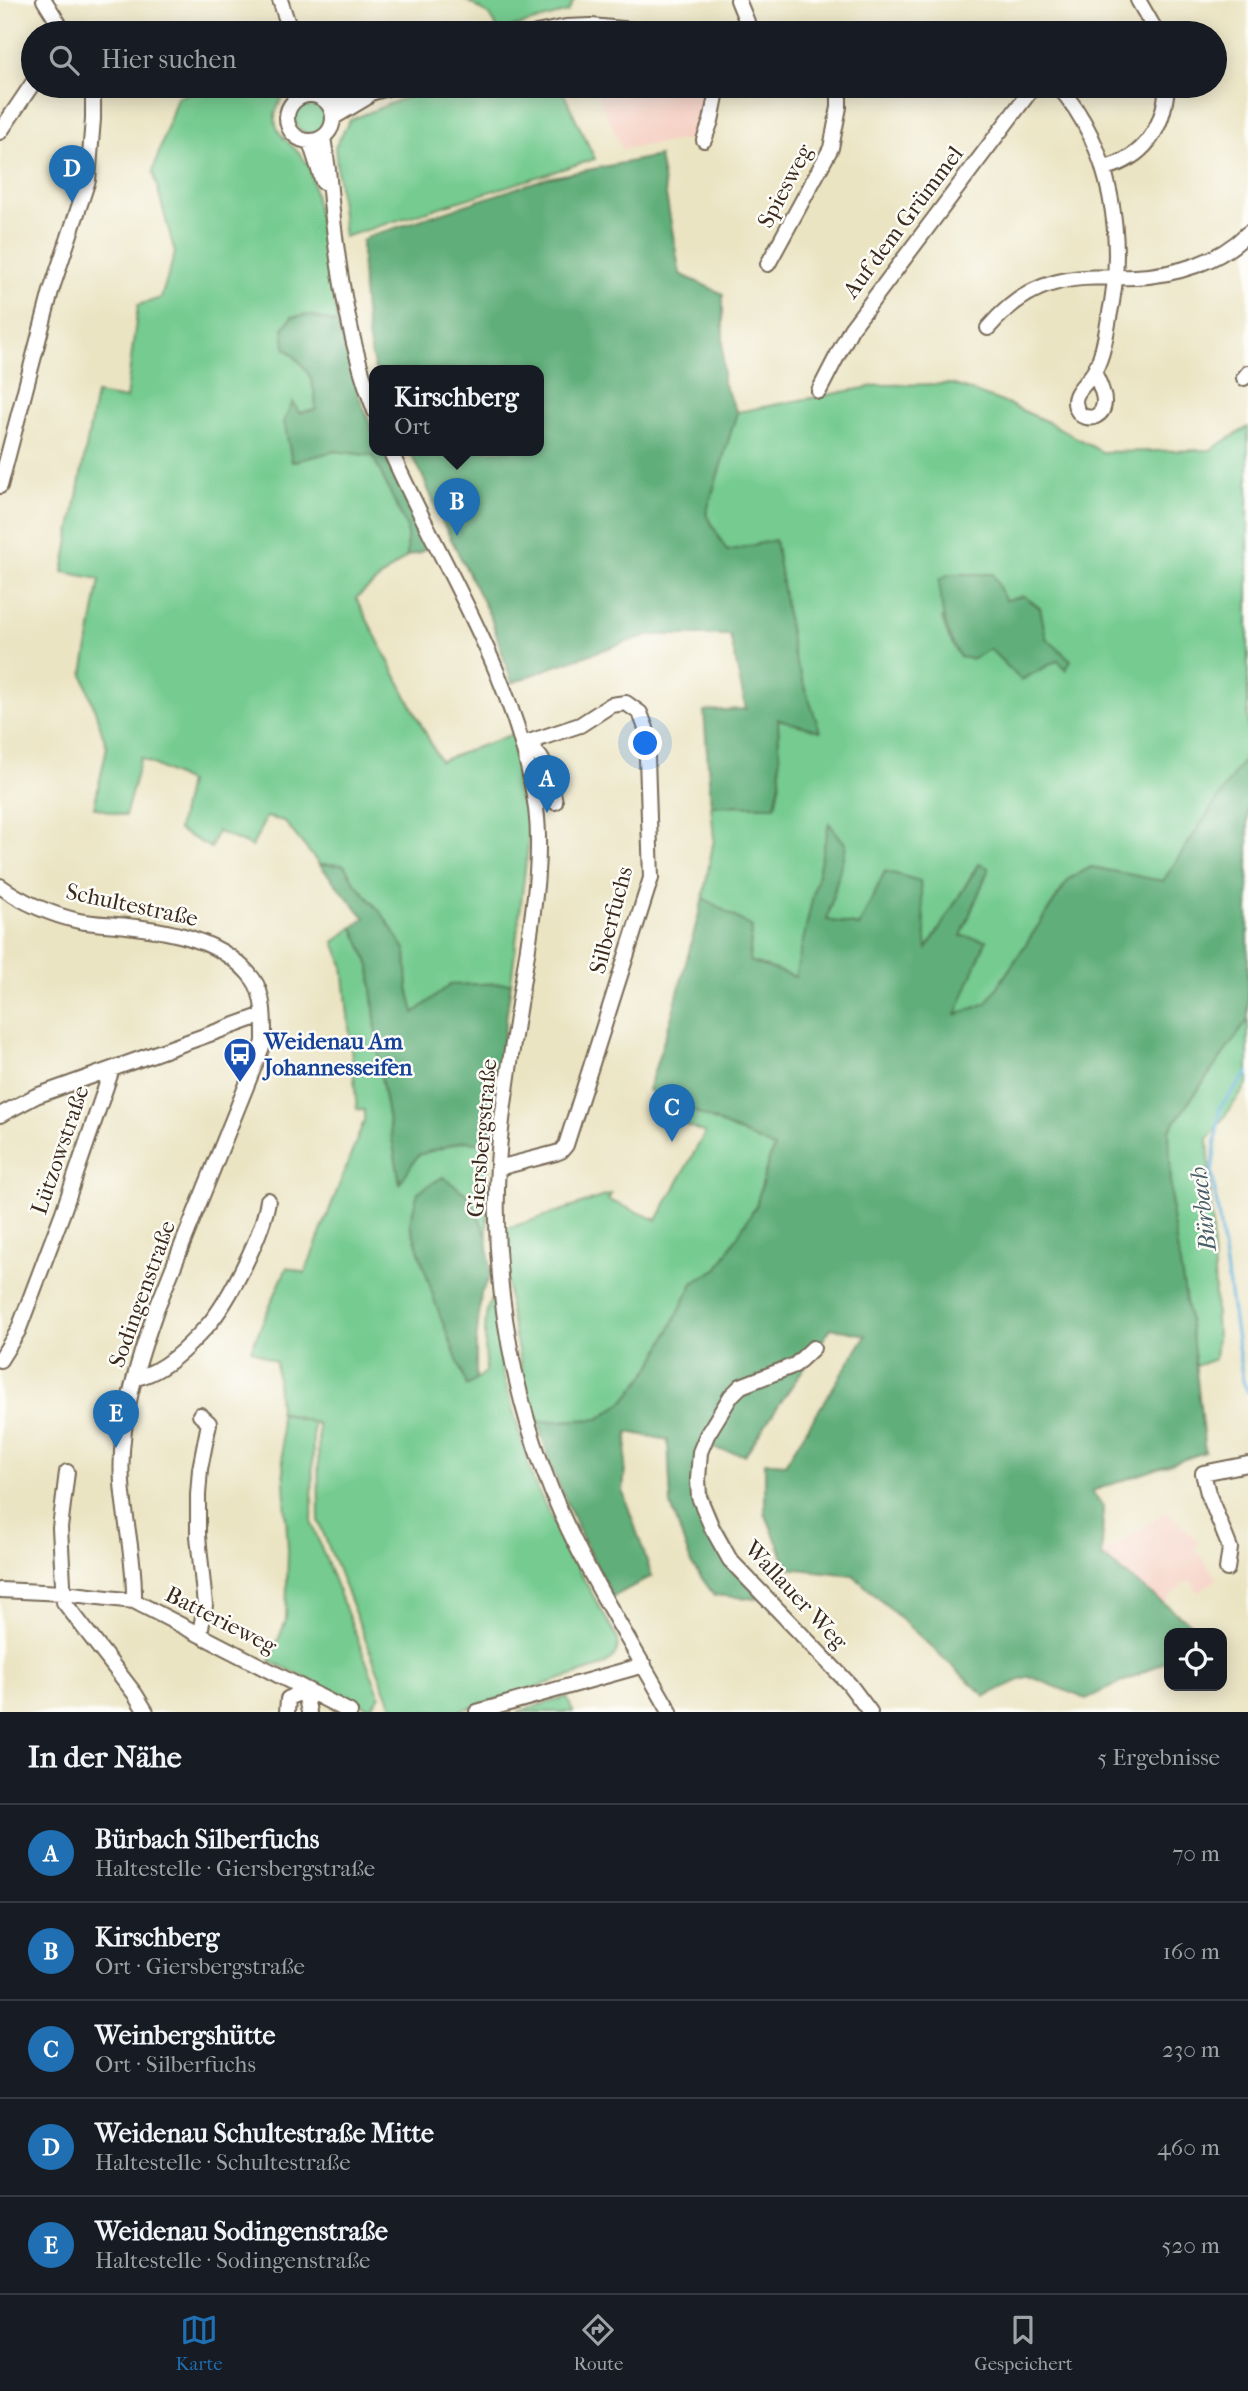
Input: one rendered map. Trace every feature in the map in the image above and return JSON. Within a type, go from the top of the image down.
[{"type":"street","points":[[44,0],[57,21]]},
{"type":"street","points":[[280,0],[287,21]]},
{"type":"street","points":[[738,0],[747,21]]},
{"type":"street","points":[[1138,0],[1150,21]]},
{"type":"street","points":[[0,132],[23,98]]},
{"type":"street","points":[[0,486],[51,291],[88,180],[93,98]]},
{"type":"street","points":[[298,98],[288,109],[287,124],[296,137],[317,139],[329,132],[332,111],[322,98]]},
{"type":"street","points":[[332,111],[362,98]]},
{"type":"street","points":[[704,140],[716,98]]},
{"type":"street","name":"Spiesweg","points":[[768,264],[831,148],[839,98]]},
{"type":"street","name":"Auf dem Grümmel","points":[[819,391],[851,329],[1025,98]]},
{"type":"street","points":[[1069,98],[1092,136],[1105,168],[1115,234],[1116,277],[1105,336],[1094,372]]},
{"type":"street","points":[[1105,168],[1120,164],[1148,143],[1158,125],[1165,98]]},
{"type":"street","points":[[317,139],[349,317],[369,392]]},
{"type":"street","points":[[988,328],[1014,302],[1051,283],[1090,277],[1150,276],[1185,270],[1223,252],[1248,233]]},
{"type":"street","name":"Giersbergstraße","points":[[393,456],[490,651],[523,744],[536,810],[537,859],[531,926],[502,1118],[498,1168],[501,1287],[513,1364],[528,1422],[569,1531],[670,1712]]},
{"type":"street","name":"Silberfuchs","points":[[498,1168],[556,1153],[566,1144],[651,878],[646,728],[640,713],[626,703],[611,705],[580,725],[523,744]]},
{"type":"street","name":"Giersbergstraße","points":[[523,744],[536,750],[543,760],[555,802]]},
{"type":"street","name":"Schultestraße","points":[[0,886],[52,912],[80,921],[179,934],[217,950],[254,980],[263,1015]]},
{"type":"street","points":[[0,1115],[36,1096],[263,1015]]},
{"type":"street","name":"Sodingenstraße","points":[[134,1601],[134,1574],[122,1482],[127,1414],[156,1310],[264,1042],[263,1015]]},
{"type":"street","name":"Lützowstraße","points":[[0,1360],[18,1331],[63,1212],[112,1069]]},
{"type":"street","points":[[135,1378],[146,1376],[162,1367],[210,1323],[251,1249],[266,1213],[268,1200]]},
{"type":"street","name":"Wallauer Weg","points":[[813,1348],[795,1365],[741,1386],[731,1396],[707,1434],[700,1452],[699,1497],[730,1560],[849,1684],[870,1712]]},
{"type":"street","points":[[200,1415],[209,1423],[198,1495],[198,1536],[205,1605],[200,1633]]},
{"type":"street","points":[[1227,1569],[1230,1548],[1203,1473],[1248,1464]]},
{"type":"street","points":[[67,1472],[60,1528],[64,1602],[146,1712]]},
{"type":"street","name":"Batterieweg","points":[[0,1590],[64,1593],[134,1601],[350,1712]]},
{"type":"street","points":[[477,1712],[608,1676],[640,1659]]},
{"type":"street","points":[[286,1712],[288,1699],[304,1689],[309,1712]]},
{"type":"shaded area","points":[[599,98],[705,98],[706,116],[698,138],[622,149]]},
{"type":"shaded area","points":[[1166,1512],[1200,1542],[1195,1548],[1217,1579],[1198,1592],[1191,1581],[1184,1583],[1163,1603],[1102,1555]]},
{"type":"green space","points":[[466,0],[574,0],[568,12],[535,21],[493,21],[489,15]]},
{"type":"green space","points":[[177,98],[282,98],[275,117],[276,125],[306,163],[309,162],[338,324],[310,315],[292,317],[285,347],[309,374],[316,410],[298,413],[293,403],[290,444],[292,462],[335,451],[373,456],[407,528],[407,556],[356,598],[440,761],[513,734],[531,822],[511,983],[450,985],[414,1014],[408,988],[406,951],[383,915],[355,883],[344,865],[319,864],[284,821],[266,817],[252,847],[217,831],[211,848],[178,830],[188,782],[141,758],[125,816],[94,807],[107,747],[83,674],[100,579],[63,572],[96,394],[126,399],[138,305],[161,298],[175,253],[153,171]]},
{"type":"green space","points":[[404,98],[566,98],[595,159],[344,237],[335,147],[350,120]]},
{"type":"green space","points":[[310,103],[321,107],[325,118],[321,129],[310,133],[299,129],[295,118],[299,107]]},
{"type":"green space","points":[[659,156],[680,274],[723,294],[723,383],[737,412],[706,514],[727,551],[775,540],[793,653],[820,731],[778,719],[780,781],[775,806],[711,805],[704,711],[746,709],[730,635],[648,635],[512,683],[491,618],[412,456],[544,456],[544,365],[374,365],[366,322],[362,241],[547,178]]},
{"type":"green space","points":[[310,315],[338,324],[369,421],[369,455],[335,451],[292,462],[284,421],[293,402],[299,413],[316,410],[309,374],[285,347],[283,328],[292,317]]},
{"type":"green space","points":[[952,384],[1008,404],[1050,423],[1102,452],[1210,450],[1248,427],[1248,753],[1163,882],[1091,867],[1069,879],[987,1003],[954,1015],[986,941],[961,936],[988,868],[978,864],[927,950],[859,926],[827,920],[846,845],[829,824],[796,977],[749,961],[752,927],[703,898],[714,839],[711,805],[775,806],[780,781],[778,719],[819,730],[793,653],[775,541],[727,551],[706,514],[737,412],[880,385]],"holes":[[[1040,608],[1046,638],[1066,669],[1058,660],[1021,680],[990,648],[960,657],[942,618]]]},
{"type":"green space","points":[[373,456],[386,456],[431,545],[419,553],[407,556],[407,528]]},
{"type":"green space","points":[[949,574],[993,574],[1005,600],[1024,596],[1040,608],[1046,638],[1071,660],[1066,670],[1058,660],[1021,680],[990,649],[971,659],[960,657],[947,629],[941,602],[939,580]]},
{"type":"green space","points":[[1248,753],[1248,1020],[1169,1130],[1172,1217],[1193,1343],[1205,1452],[1092,1491],[1103,1506],[1102,1556],[1196,1628],[1164,1628],[1164,1662],[1086,1699],[1029,1676],[985,1696],[853,1575],[788,1568],[765,1513],[765,1462],[785,1464],[866,1335],[831,1328],[745,1455],[706,1447],[700,1486],[711,1514],[744,1568],[758,1599],[714,1595],[691,1563],[671,1505],[668,1440],[628,1432],[623,1492],[652,1576],[613,1597],[585,1544],[550,1465],[538,1422],[599,1419],[625,1400],[651,1367],[693,1283],[718,1268],[756,1206],[774,1148],[648,1090],[673,1012],[703,898],[752,927],[749,961],[795,977],[829,823],[846,845],[827,920],[859,926],[885,871],[920,881],[927,949],[979,864],[989,868],[961,936],[986,940],[956,1015],[987,1003],[1069,879],[1091,867],[1163,881]]},
{"type":"green space","points":[[319,864],[344,865],[355,883],[383,915],[406,951],[408,988],[414,1013],[450,985],[511,983],[489,1143],[464,1141],[418,1155],[400,1183],[380,1071],[370,966],[353,927],[365,918]]},
{"type":"green space","points":[[353,927],[370,966],[380,1071],[400,1182],[418,1155],[464,1141],[489,1143],[487,1237],[470,1197],[410,1224],[467,1386],[486,1372],[486,1321],[493,1296],[503,1374],[534,1483],[575,1564],[618,1639],[615,1655],[603,1666],[456,1712],[394,1712],[319,1522],[318,1424],[313,1422],[312,1524],[380,1696],[370,1708],[270,1661],[286,1620],[288,1550],[280,1413],[311,1422],[279,1411],[276,1362],[251,1349],[287,1267],[305,1273],[364,1121],[364,1110],[357,1109],[343,965],[334,942]]},
{"type":"green space","points":[[1248,1020],[1248,1084],[1208,1139],[1217,1338],[1215,1359],[1196,1366],[1172,1217],[1169,1130]]},
{"type":"green space","points":[[678,1104],[775,1148],[768,1162],[756,1206],[718,1268],[693,1283],[651,1367],[625,1400],[599,1419],[538,1422],[525,1383],[510,1313],[503,1230],[611,1194],[608,1200],[657,1220],[705,1133],[670,1118]]},
{"type":"green space","points":[[443,1177],[470,1197],[487,1237],[491,1276],[481,1293],[476,1380],[467,1386],[435,1302],[410,1223],[418,1192]]},
{"type":"green space","points":[[567,1697],[573,1712],[517,1712]]},
{"type":"waterway","name":"Bürbach","points":[[1248,1073],[1220,1107],[1212,1172],[1243,1381],[1248,1392]]},
{"type":"place","name":"Weidenau Schultestraße Mitte","points":[[72,203]]},
{"type":"place","name":"Kirschberg","points":[[457,536]]},
{"type":"place","name":"Bürbach Silberfuchs","points":[[547,813]]},
{"type":"place","name":"Weidenau Am Johannesseifen","points":[[240,1084]]},
{"type":"place","name":"Weinbergshütte","points":[[672,1142]]},
{"type":"place","name":"Weidenau Sodingenstraße","points":[[116,1448]]}]
